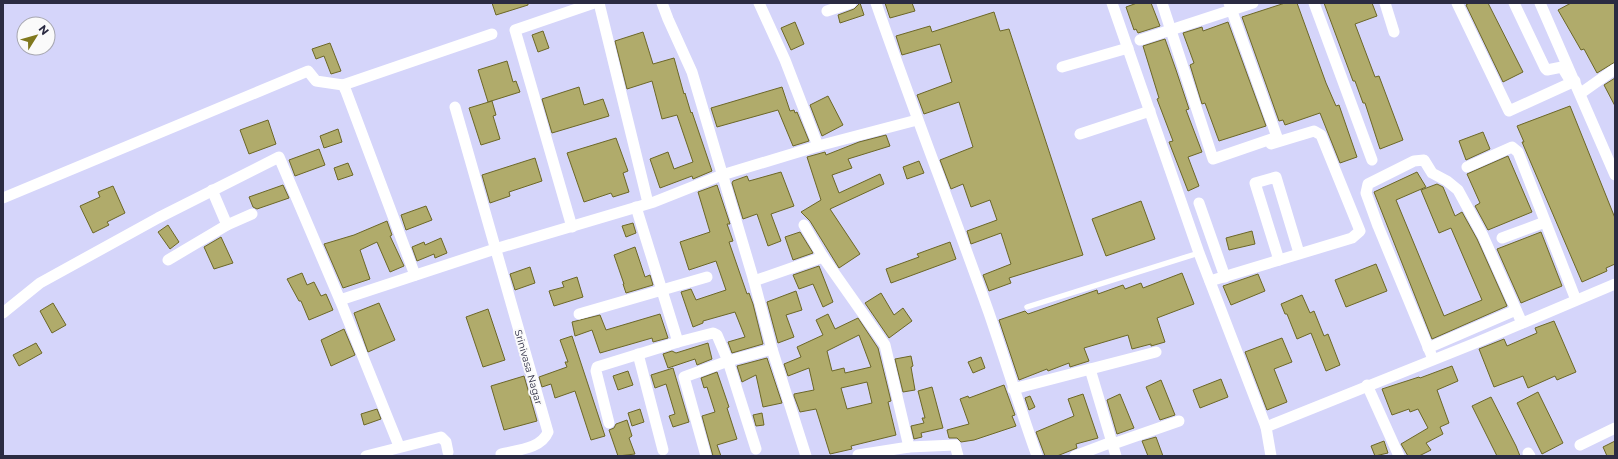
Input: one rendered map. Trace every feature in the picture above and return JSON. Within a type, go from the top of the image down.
[{"type":"street","points":[[572,227],[515,30],[594,3]]},
{"type":"street","points":[[598,3],[648,203]]},
{"type":"street","points":[[662,3],[692,72],[754,281],[772,349],[806,456]]},
{"type":"street","points":[[759,3],[785,60],[818,146]]},
{"type":"street","points":[[827,11],[851,3]]},
{"type":"street","points":[[876,3],[917,120],[989,314],[1013,389],[1037,456]]},
{"type":"street","points":[[1112,3],[1199,253],[1266,427],[1271,456]]},
{"type":"street","points":[[1162,3],[1213,159],[1277,137],[1230,7]]},
{"type":"street","points":[[1140,40],[1171,30],[1230,7],[1253,3]]},
{"type":"street","points":[[1314,3],[1372,160]]},
{"type":"street","points":[[1385,3],[1394,32]]},
{"type":"street","points":[[1457,3],[1509,111],[1573,82]]},
{"type":"street","points":[[1514,3],[1545,68],[1547,70],[1562,67],[1580,93],[1615,175]]},
{"type":"street","points":[[1540,3],[1573,82]]},
{"type":"street","points":[[3,198],[306,71],[316,81],[343,85],[492,34]]},
{"type":"street","points":[[1062,67],[1128,48]]},
{"type":"street","points":[[1580,93],[1615,69]]},
{"type":"street","points":[[343,85],[415,276]]},
{"type":"street","points":[[455,106],[495,249]]},
{"type":"street","points":[[1080,134],[1150,111]]},
{"type":"street","points":[[340,300],[495,249],[636,207],[722,175],[818,146],[917,120]]},
{"type":"street","points":[[1210,281],[1352,238],[1360,230],[1321,134],[1314,131],[1240,154]]},
{"type":"street","points":[[1467,167],[1512,147],[1515,149],[1576,300]]},
{"type":"street","points":[[3,313],[40,283],[158,218],[279,157],[340,300],[398,446]]},
{"type":"street","points":[[1433,359],[1378,226],[1366,193],[1368,184],[1414,161],[1424,160],[1432,174],[1448,180],[1458,190],[1483,236],[1522,323]]},
{"type":"street","points":[[1279,260],[1255,183],[1276,177],[1299,253]]},
{"type":"street","points":[[212,190],[227,225]]},
{"type":"street","points":[[1198,203],[1225,277]]},
{"type":"street","points":[[636,207],[678,342]]},
{"type":"street","points":[[168,260],[227,225],[252,214]]},
{"type":"street","points":[[1502,238],[1545,222]]},
{"type":"street","points":[[804,225],[824,257],[885,345],[909,447]]},
{"type":"street","name":"Srinivasa Nagar","points":[[495,249],[548,432],[545,440],[539,444],[501,454]]},
{"type":"street","points":[[754,281],[824,257]]},
{"type":"street","points":[[579,314],[707,277]]},
{"type":"street","points":[[1266,427],[1615,284]]},
{"type":"street","points":[[1428,348],[1516,310]]},
{"type":"street","points":[[609,423],[596,371],[597,367],[678,342],[713,333],[717,334],[728,362],[756,449]]},
{"type":"street","points":[[706,456],[684,377],[772,349]]},
{"type":"street","points":[[1013,389],[1156,352]]},
{"type":"street","points":[[638,354],[663,450]]},
{"type":"street","points":[[1090,369],[1116,456]]},
{"type":"street","points":[[1367,385],[1399,456]]},
{"type":"street","points":[[1075,456],[1179,421]]},
{"type":"street","points":[[1580,445],[1615,428]]},
{"type":"street","points":[[366,456],[398,446],[441,437],[446,442],[448,452]]},
{"type":"street","points":[[858,455],[909,447],[955,445],[958,456]]},
{"type":"lane","points":[[1027,307],[1199,253]]},
{"type":"building","points":[[492,3],[528,3],[528,5],[496,15]]},
{"type":"building","points":[[860,3],[864,15],[840,23],[838,15],[854,9]]},
{"type":"building","points":[[885,3],[912,3],[915,11],[890,18]]},
{"type":"building","points":[[1137,3],[1151,3],[1160,26],[1138,33],[1136,29],[1134,30],[1126,7]]},
{"type":"building","points":[[1285,3],[1297,3],[1326,83],[1336,106],[1339,105],[1357,157],[1340,163],[1320,113],[1285,125],[1283,120],[1279,121],[1242,17]]},
{"type":"building","points":[[1324,3],[1372,3],[1377,16],[1355,24],[1375,77],[1379,76],[1403,140],[1380,149],[1365,103],[1363,103],[1355,81],[1353,81]]},
{"type":"building","points":[[1469,3],[1488,3],[1523,72],[1503,82],[1466,5]]},
{"type":"building","points":[[1571,3],[1615,3],[1615,62],[1597,73],[1584,49],[1581,50],[1558,10]]},
{"type":"building","points":[[994,12],[1000,31],[1009,29],[1083,255],[1009,278],[1011,283],[989,291],[983,275],[1011,264],[1001,233],[971,244],[967,231],[997,220],[990,200],[971,207],[963,184],[951,189],[940,160],[973,147],[959,102],[924,114],[917,95],[952,82],[940,44],[902,55],[896,36],[930,26],[932,32]]},
{"type":"building","points":[[795,22],[804,44],[791,50],[781,28]]},
{"type":"building","points":[[1228,22],[1266,126],[1219,141],[1205,103],[1202,104],[1190,65],[1194,63],[1183,33],[1202,27],[1203,31]]},
{"type":"building","points":[[543,31],[549,48],[538,52],[532,35]]},
{"type":"building","points":[[643,32],[653,64],[674,58],[684,94],[685,93],[712,171],[693,179],[692,176],[660,188],[650,159],[668,152],[674,169],[693,162],[677,115],[662,119],[652,81],[627,89],[615,41]]},
{"type":"building","points":[[1165,39],[1189,109],[1186,110],[1202,152],[1188,157],[1199,186],[1188,191],[1169,142],[1173,141],[1157,99],[1159,98],[1143,46]]},
{"type":"building","points":[[330,43],[341,71],[331,74],[324,56],[316,59],[312,49]]},
{"type":"building","points":[[507,61],[513,82],[516,81],[520,92],[488,102],[478,70]]},
{"type":"building","points":[[1615,78],[1615,106],[1604,85]]},
{"type":"building","points":[[579,87],[584,105],[603,99],[609,116],[552,133],[542,99]]},
{"type":"building","points":[[782,87],[790,111],[794,110],[795,113],[797,112],[809,141],[793,146],[778,110],[717,127],[711,108]]},
{"type":"building","points":[[828,96],[843,125],[822,136],[810,105]]},
{"type":"building","points":[[492,101],[496,115],[493,116],[500,139],[481,145],[469,108]]},
{"type":"building","points":[[1570,106],[1615,218],[1615,264],[1606,268],[1607,271],[1582,282],[1522,142],[1524,142],[1517,126]]},
{"type":"building","points":[[268,120],[276,144],[249,154],[240,130]]},
{"type":"building","points":[[338,129],[342,142],[324,148],[320,136]]},
{"type":"building","points":[[1483,132],[1490,149],[1466,160],[1459,141]]},
{"type":"building","points":[[886,135],[890,146],[848,159],[852,168],[832,175],[839,193],[880,174],[884,184],[830,209],[860,254],[839,268],[810,221],[801,212],[821,200],[807,157],[825,152],[826,155],[859,142]]},
{"type":"building","points":[[616,138],[628,171],[623,173],[629,192],[613,197],[611,193],[584,202],[567,153]]},
{"type":"building","points":[[319,149],[325,165],[295,176],[289,160]]},
{"type":"building","points":[[1508,156],[1532,212],[1488,230],[1475,206],[1480,203],[1467,174]]},
{"type":"building","points":[[535,158],[542,181],[509,192],[510,196],[490,203],[482,175]]},
{"type":"building","points":[[919,161],[924,173],[907,179],[903,167]]},
{"type":"building","points":[[348,163],[353,175],[338,180],[334,168]]},
{"type":"building","points":[[781,172],[794,206],[771,214],[781,241],[768,246],[757,214],[743,219],[732,183],[733,181],[747,176],[749,181]]},
{"type":"building","points":[[1417,172],[1426,187],[1396,200],[1444,316],[1482,300],[1451,228],[1439,233],[1421,190],[1437,184],[1443,187],[1455,216],[1462,212],[1477,239],[1507,306],[1432,339],[1374,192]]},
{"type":"building","points":[[283,185],[289,198],[257,209],[253,207],[249,197]]},
{"type":"building","points":[[717,185],[730,224],[727,224],[733,241],[729,242],[747,294],[749,293],[753,304],[763,344],[732,353],[728,342],[745,337],[735,312],[703,321],[703,323],[693,327],[681,292],[691,289],[696,300],[726,290],[716,261],[689,270],[680,242],[710,232],[698,192]]},
{"type":"building","points":[[113,186],[125,213],[107,222],[109,225],[93,233],[80,206],[100,197],[98,192]]},
{"type":"building","points":[[1141,201],[1155,239],[1106,256],[1092,219]]},
{"type":"building","points":[[426,206],[432,220],[406,230],[401,215]]},
{"type":"building","points":[[387,221],[392,235],[390,236],[404,266],[390,272],[377,242],[360,250],[370,279],[343,288],[324,244],[354,235]]},
{"type":"building","points":[[633,223],[636,233],[626,237],[622,226]]},
{"type":"building","points":[[168,225],[179,242],[170,249],[158,232]]},
{"type":"building","points":[[1252,231],[1255,244],[1229,250],[1226,238]]},
{"type":"building","points":[[800,232],[813,253],[793,260],[785,237]]},
{"type":"building","points":[[1541,232],[1562,286],[1521,303],[1497,249]]},
{"type":"building","points":[[221,237],[233,263],[214,269],[204,247]]},
{"type":"building","points":[[441,238],[447,253],[435,258],[434,254],[417,261],[412,247],[424,242],[425,245]]},
{"type":"building","points":[[950,242],[956,259],[891,283],[886,269],[919,257],[917,254]]},
{"type":"building","points":[[635,247],[645,277],[650,275],[653,285],[626,293],[614,255]]},
{"type":"building","points":[[1376,264],[1387,291],[1346,307],[1335,280]]},
{"type":"building","points":[[819,266],[833,302],[823,307],[813,284],[799,289],[793,275]]},
{"type":"building","points":[[530,267],[535,283],[515,290],[510,274]]},
{"type":"building","points":[[302,273],[307,285],[314,282],[321,296],[326,294],[333,310],[309,320],[301,301],[299,301],[287,279]]},
{"type":"building","points":[[1182,273],[1194,304],[1157,318],[1165,342],[1132,349],[1128,335],[1084,348],[1089,361],[1070,367],[1069,363],[1048,371],[1047,369],[1019,380],[999,320],[1025,311],[1028,314],[1097,290],[1098,294],[1123,285],[1125,289],[1141,283],[1143,288]]},
{"type":"building","points":[[1258,274],[1265,291],[1231,305],[1223,286]]},
{"type":"building","points":[[577,277],[583,297],[554,306],[549,291],[564,287],[562,282]]},
{"type":"building","points":[[796,291],[802,310],[786,315],[794,337],[778,343],[767,302]]},
{"type":"building","points":[[881,293],[894,315],[903,308],[912,321],[889,338],[865,303]]},
{"type":"building","points":[[1302,295],[1310,313],[1314,311],[1324,336],[1328,334],[1340,365],[1326,371],[1311,333],[1297,339],[1287,314],[1285,314],[1281,304]]},
{"type":"building","points":[[53,303],[66,325],[52,333],[40,311]]},
{"type":"building","points":[[379,303],[395,340],[368,352],[354,313]]},
{"type":"building","points":[[488,309],[505,360],[483,367],[466,317]]},
{"type":"building","points":[[660,314],[668,338],[653,342],[652,338],[600,353],[592,330],[575,336],[572,322],[600,315],[606,330]]},
{"type":"building","points":[[828,314],[835,329],[858,318],[878,348],[891,401],[888,402],[896,435],[851,446],[852,449],[830,454],[816,409],[800,412],[794,394],[814,390],[809,368],[788,376],[784,364],[801,357],[797,347],[823,335],[816,320]],"holes":[[[859,335],[871,367],[845,373],[844,368],[832,371],[827,351]],[[867,382],[872,403],[847,409],[841,388]]]},
{"type":"building","points":[[1554,321],[1576,372],[1557,380],[1555,376],[1528,388],[1523,376],[1494,387],[1479,349],[1504,339],[1507,346],[1537,333],[1535,328]]},
{"type":"building","points":[[344,329],[355,355],[331,366],[321,340]]},
{"type":"building","points":[[572,336],[605,436],[591,440],[575,391],[555,398],[551,384],[542,387],[539,377],[567,367],[565,362],[568,362],[560,340]]},
{"type":"building","points":[[1282,338],[1292,362],[1274,369],[1287,402],[1267,410],[1245,352]]},
{"type":"building","points":[[36,343],[42,353],[19,366],[13,355]]},
{"type":"building","points":[[708,343],[712,359],[697,365],[695,359],[668,368],[663,354],[672,351],[676,353]]},
{"type":"building","points":[[911,356],[913,366],[911,367],[915,390],[903,392],[895,359]]},
{"type":"building","points":[[981,357],[985,368],[973,373],[968,362]]},
{"type":"building","points":[[767,358],[782,403],[763,407],[756,375],[742,382],[737,366]]},
{"type":"building","points":[[1452,366],[1458,381],[1437,390],[1449,423],[1440,427],[1443,434],[1426,443],[1431,450],[1419,456],[1408,456],[1401,444],[1428,428],[1418,409],[1410,412],[1409,409],[1392,415],[1382,389],[1419,377],[1420,378]]},
{"type":"building","points":[[673,368],[689,422],[673,427],[669,416],[675,414],[666,384],[655,388],[651,375]]},
{"type":"building","points":[[628,371],[633,385],[618,390],[613,376]]},
{"type":"building","points":[[717,372],[729,407],[727,408],[737,439],[717,445],[721,456],[713,456],[702,416],[715,412],[707,387],[704,388],[701,378]]},
{"type":"building","points":[[524,376],[537,421],[504,430],[491,386]]},
{"type":"building","points":[[1221,379],[1228,397],[1200,408],[1193,390]]},
{"type":"building","points":[[1161,380],[1175,415],[1160,420],[1146,387]]},
{"type":"building","points":[[1004,385],[1015,415],[1012,416],[1016,426],[974,440],[961,442],[957,438],[949,438],[947,430],[969,424],[960,399],[968,396],[969,398]]},
{"type":"building","points":[[932,387],[943,428],[921,433],[922,437],[914,439],[911,426],[924,423],[922,418],[925,418],[918,391]]},
{"type":"building","points":[[1538,392],[1563,443],[1542,454],[1517,403]]},
{"type":"building","points":[[1083,394],[1098,438],[1076,444],[1077,448],[1057,456],[1045,456],[1036,432],[1074,416],[1068,399]]},
{"type":"building","points":[[1120,394],[1134,428],[1117,434],[1107,400]]},
{"type":"building","points":[[1030,396],[1035,407],[1029,410],[1025,398]]},
{"type":"building","points":[[1491,397],[1520,456],[1497,456],[1472,406]]},
{"type":"building","points":[[377,409],[381,419],[364,425],[361,414]]},
{"type":"building","points":[[640,409],[644,422],[632,426],[628,413]]},
{"type":"building","points":[[762,413],[764,425],[756,426],[753,415]]},
{"type":"building","points":[[627,420],[632,436],[629,438],[635,454],[618,456],[609,430],[614,428],[616,424]]},
{"type":"building","points":[[1156,437],[1163,456],[1148,456],[1142,441]]},
{"type":"building","points":[[1384,441],[1388,453],[1375,456],[1371,446]]},
{"type":"building","points":[[1615,441],[1615,456],[1607,456],[1603,447]]}]
